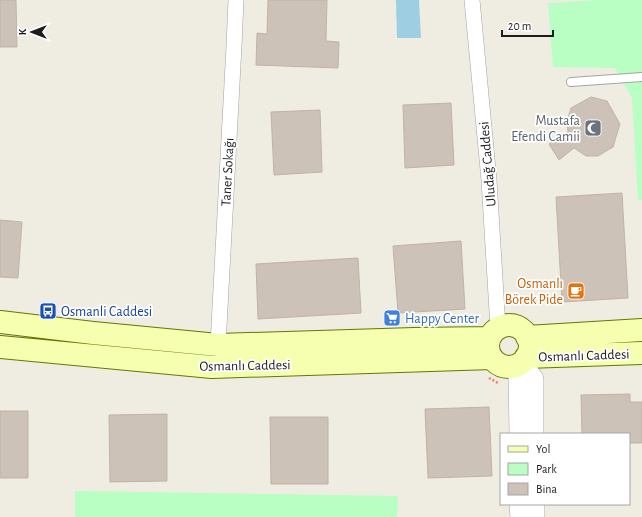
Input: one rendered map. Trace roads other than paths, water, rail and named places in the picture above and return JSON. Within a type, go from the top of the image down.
[{"type":"main road","name":"Osmanlı Caddesi","points":[[0,322],[93,334],[218,345],[414,339],[493,342]]},
{"type":"main road","points":[[504,325],[518,327],[523,331],[523,355],[509,367],[496,363],[493,342],[504,325]]},
{"type":"main road","name":"Osmanlı Caddesi","points":[[523,355],[642,330]]},
{"type":"main road","name":"Osmanlı Caddesi","points":[[0,348],[212,367],[493,342]]},
{"type":"main road","name":"Osmanlı Caddesi","points":[[523,355],[642,353]]},
{"type":"street","name":"Taner Sokağı","points":[[218,345],[236,0]]},
{"type":"street","name":"Uludağ Caddesi","points":[[472,0],[489,180],[493,342]]},
{"type":"street","points":[[519,433],[518,376],[523,355]]},
{"type":"street","points":[[523,355],[534,379],[534,433]]},
{"type":"street","points":[[519,505],[520,517]]},
{"type":"street","points":[[535,505],[535,517]]},
{"type":"lane","points":[[571,82],[642,77]]},
{"type":"water","points":[[396,0],[419,0],[421,38],[397,38]]},
{"type":"place","name":"Mustafa Efendi Camii","points":[[593,128]]},
{"type":"place","name":"Osmanlı Börek Pide","points":[[576,291]]},
{"type":"place","name":"Osmanli Caddesi","points":[[48,311]]},
{"type":"place","name":"Happy Center","points":[[392,318]]}]
